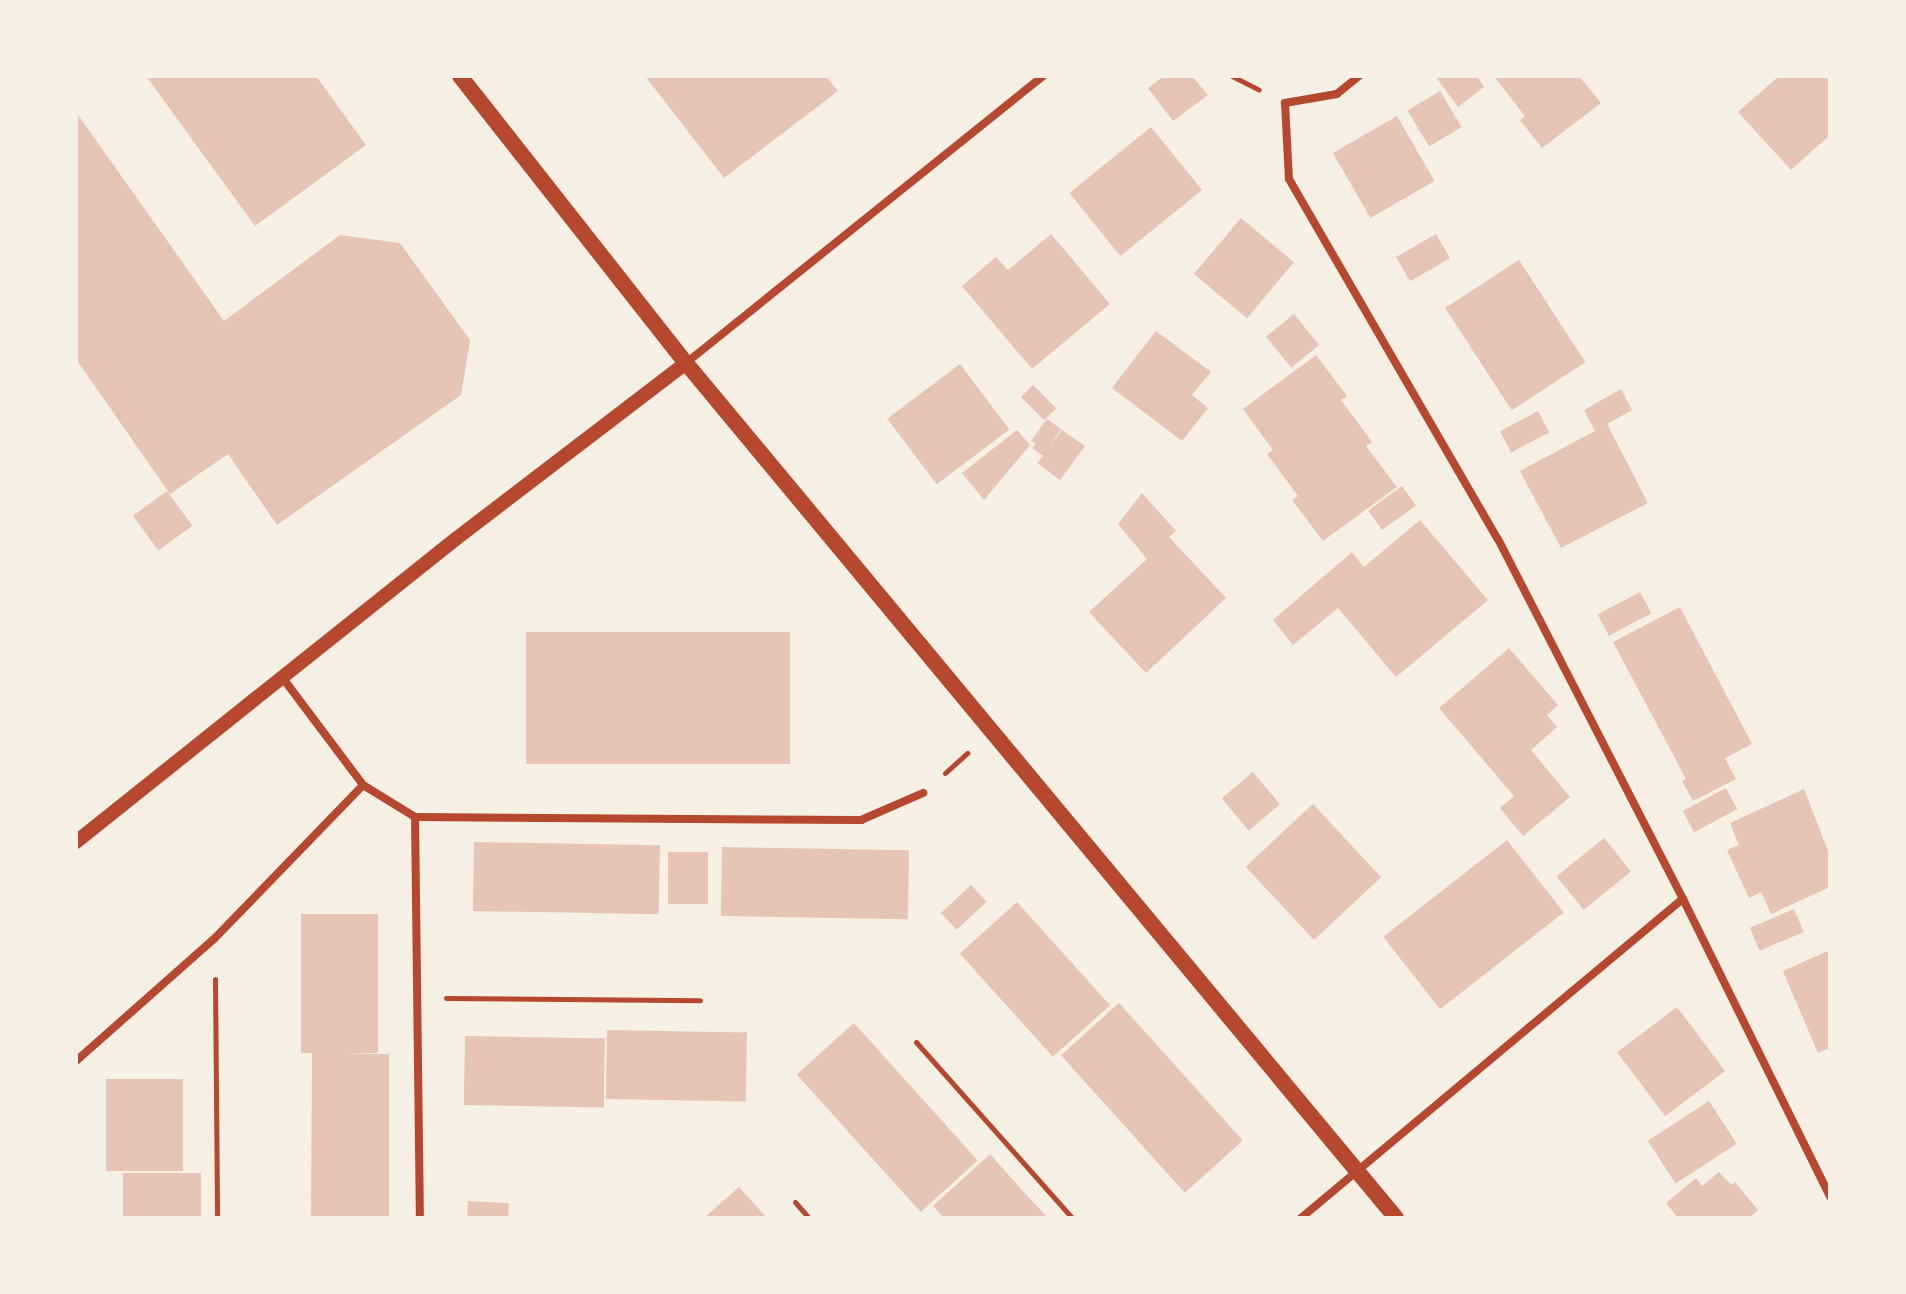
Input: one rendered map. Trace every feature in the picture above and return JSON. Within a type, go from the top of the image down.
[{"type":"main road","points":[[460,76],[686,363],[1396,1218]]},
{"type":"street","points":[[76,842],[281,676],[686,363],[1043,76]]},
{"type":"street","points":[[1359,76],[1337,94],[1285,103],[1289,179],[1498,539],[1683,899],[1830,1197]]},
{"type":"street","points":[[281,676],[363,785],[415,817],[861,820],[923,793]]},
{"type":"street","points":[[76,1061],[214,939],[363,785]]},
{"type":"street","points":[[415,817],[420,1218]]},
{"type":"street","points":[[1301,1218],[1683,899]]},
{"type":"path","points":[[923,793],[992,731]]},
{"type":"path","points":[[214,939],[217,1218]]},
{"type":"path","points":[[417,997],[700,1000]]},
{"type":"path","points":[[916,1042],[1072,1218]]},
{"type":"path","points":[[795,1202],[809,1218]]},
{"type":"building","points":[[146,76],[316,76],[366,145],[255,226]]},
{"type":"building","points":[[645,76],[826,76],[838,91],[724,178]]},
{"type":"building","points":[[1164,76],[1192,76],[1208,95],[1173,121],[1148,88]]},
{"type":"building","points":[[1435,76],[1477,76],[1484,87],[1458,107]]},
{"type":"building","points":[[1499,76],[1579,76],[1601,103],[1542,148],[1520,120],[1525,116],[1496,79]]},
{"type":"building","points":[[1779,76],[1826,76],[1830,81],[1830,135],[1791,170],[1738,112]]},
{"type":"building","points":[[1440,91],[1462,127],[1429,147],[1407,111]]},
{"type":"building","points":[[76,112],[224,321],[340,235],[400,243],[470,340],[461,395],[277,525],[228,454],[170,494],[76,359]]},
{"type":"building","points":[[1397,116],[1434,181],[1370,218],[1333,153]]},
{"type":"building","points":[[1151,127],[1202,190],[1120,256],[1069,193]]},
{"type":"building","points":[[1241,218],[1294,262],[1247,318],[1194,274]]},
{"type":"building","points":[[1051,234],[1110,304],[1032,369],[962,286],[996,257],[1008,270]]},
{"type":"building","points":[[1436,234],[1450,258],[1410,281],[1396,257]]},
{"type":"building","points":[[1519,260],[1585,362],[1512,410],[1445,308]]},
{"type":"building","points":[[1294,314],[1319,345],[1291,368],[1266,337]]},
{"type":"building","points":[[1156,331],[1211,372],[1192,395],[1208,408],[1182,441],[1112,388]]},
{"type":"building","points":[[1316,355],[1347,396],[1341,400],[1372,442],[1366,446],[1397,487],[1323,541],[1292,500],[1298,496],[1267,454],[1273,450],[1243,409]]},
{"type":"building","points":[[960,364],[1009,429],[937,484],[887,419]]},
{"type":"building","points":[[1033,385],[1056,408],[1044,420],[1021,397]]},
{"type":"building","points":[[1621,389],[1632,410],[1607,424],[1648,503],[1561,548],[1520,471],[1595,431],[1584,410]]},
{"type":"building","points":[[1538,411],[1549,432],[1511,452],[1500,431]]},
{"type":"building","points":[[1047,419],[1061,429],[1049,447],[1062,430],[1085,446],[1060,480],[1037,463],[1043,456],[1032,448],[1036,444],[1031,441]]},
{"type":"building","points":[[1017,430],[1030,445],[984,500],[962,473]]},
{"type":"building","points":[[1402,486],[1416,505],[1382,530],[1368,511]]},
{"type":"building","points":[[167,491],[192,526],[158,550],[133,516]]},
{"type":"building","points":[[1142,493],[1176,531],[1169,537],[1226,598],[1146,673],[1089,612],[1147,559],[1118,524]]},
{"type":"building","points":[[1420,520],[1488,600],[1396,677],[1338,608],[1293,645],[1273,620],[1352,552],[1364,567]]},
{"type":"building","points":[[1640,592],[1651,613],[1609,636],[1598,615]]},
{"type":"building","points":[[1680,607],[1752,744],[1725,758],[1736,779],[1693,801],[1682,781],[1686,779],[1613,642]]},
{"type":"building","points":[[526,632],[790,632],[790,764],[526,764]]},
{"type":"building","points":[[1509,648],[1558,705],[1547,715],[1557,727],[1531,750],[1570,797],[1523,836],[1500,808],[1514,796],[1439,708]]},
{"type":"building","points":[[1253,772],[1280,804],[1249,831],[1222,798]]},
{"type":"building","points":[[1726,788],[1737,809],[1694,832],[1683,811]]},
{"type":"building","points":[[1804,789],[1830,856],[1830,887],[1771,914],[1761,892],[1749,898],[1727,850],[1739,845],[1730,823]]},
{"type":"building","points":[[1313,804],[1381,877],[1314,940],[1246,867]]},
{"type":"building","points":[[1604,838],[1631,871],[1584,910],[1557,876]]},
{"type":"building","points":[[1507,840],[1564,912],[1440,1009],[1383,937]]},
{"type":"building","points":[[474,842],[660,845],[659,914],[473,911]]},
{"type":"building","points":[[722,847],[909,850],[908,919],[721,916]]},
{"type":"building","points":[[668,852],[708,852],[708,904],[668,904]]},
{"type":"building","points":[[971,885],[987,902],[957,930],[941,913]]},
{"type":"building","points":[[1017,902],[1110,1005],[1053,1057],[960,954]]},
{"type":"building","points":[[1794,909],[1804,932],[1760,951],[1750,928]]},
{"type":"building","points":[[301,914],[378,914],[378,1053],[341,1054],[389,1054],[389,1218],[311,1218],[312,1053],[301,1053]]},
{"type":"building","points":[[1830,950],[1830,1048],[1818,1053],[1783,971]]},
{"type":"building","points":[[1119,1003],[1243,1140],[1185,1193],[1061,1055]]},
{"type":"building","points":[[1677,1007],[1725,1071],[1665,1116],[1617,1052]]},
{"type":"building","points":[[854,1023],[978,1160],[921,1212],[797,1075]]},
{"type":"building","points":[[607,1030],[747,1032],[746,1101],[606,1099]]},
{"type":"building","points":[[465,1036],[605,1038],[604,1107],[464,1105]]},
{"type":"building","points":[[106,1079],[183,1079],[183,1171],[106,1171]]},
{"type":"building","points":[[1709,1101],[1737,1144],[1676,1184],[1648,1141]]},
{"type":"building","points":[[990,1154],[1048,1218],[944,1218],[933,1206]]},
{"type":"building","points":[[1719,1172],[1731,1185],[1735,1182],[1758,1210],[1749,1218],[1678,1218],[1666,1203],[1696,1178],[1702,1186]]},
{"type":"building","points":[[123,1173],[201,1173],[201,1218],[123,1218]]},
{"type":"building","points":[[739,1187],[767,1218],[704,1218]]},
{"type":"building","points":[[468,1201],[509,1203],[508,1218],[467,1218]]}]
